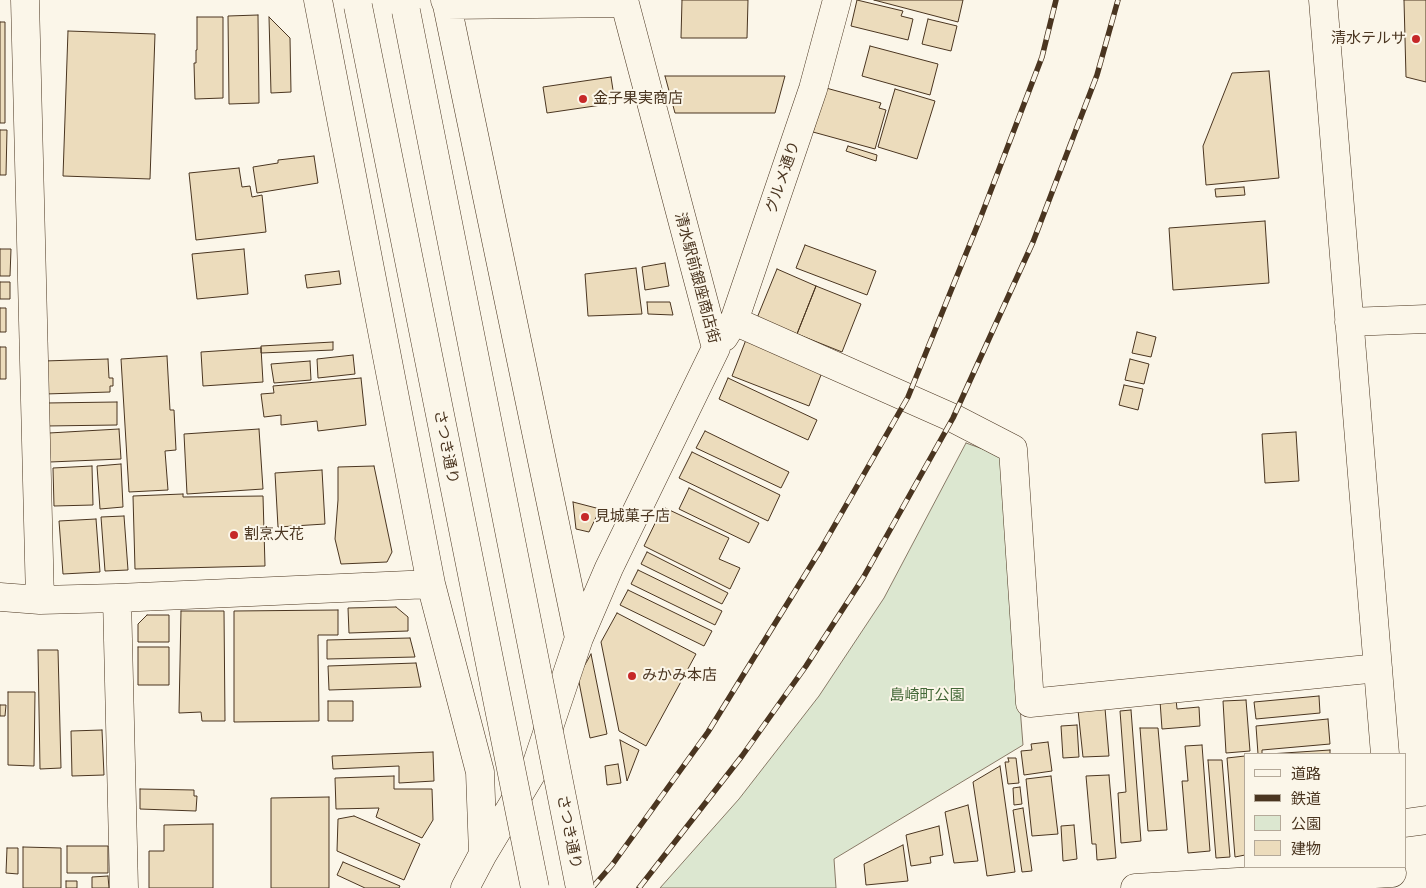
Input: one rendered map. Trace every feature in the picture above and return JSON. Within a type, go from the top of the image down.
[{"type":"main road","points":[[25,0],[40,600]]},
{"type":"main road","points":[[318,0],[431,584],[480,772],[482,854]]},
{"type":"main road","name":"グルメ通り","points":[[716,348],[734,321],[813,89],[837,0]]},
{"type":"main road","points":[[1323,0],[1385,753]]},
{"type":"main road","points":[[579,638],[446,2],[624,2]]},
{"type":"main road","name":"清水駅前銀座商店街","points":[[465,888],[482,854],[536,766],[579,638],[608,568],[716,348],[624,2]]},
{"type":"main road","name":"さつき通り","points":[[358,6],[535,888]]},
{"type":"main road","name":"さつき通り","points":[[406,11],[580,888]]},
{"type":"main road","points":[[1349,322],[1426,319]]},
{"type":"main road","points":[[734,321],[930,407],[1013,449],[1030,703],[1378,668]]},
{"type":"main road","points":[[0,597],[40,600],[117,598],[431,584]]},
{"type":"main road","points":[[117,598],[124,888]]},
{"type":"main road","points":[[1406,823],[1426,820]]},
{"type":"main road","points":[[1135,888],[1392,876]]},
{"type":"green space","name":"島崎町公園","points":[[966,443],[1000,455],[1023,745],[834,859],[836,888],[660,888],[739,799],[819,696],[884,598]]},
{"type":"building","points":[[682,0],[748,0],[747,38],[681,38]]},
{"type":"building","points":[[857,0],[903,11],[901,16],[913,19],[908,40],[851,26]]},
{"type":"building","points":[[874,0],[963,0],[958,22]]},
{"type":"building","name":"清水テルサ","points":[[1404,0],[1426,0],[1426,82],[1406,77]]},
{"type":"building","points":[[258,15],[259,103],[229,104],[228,16]]},
{"type":"building","points":[[197,17],[223,17],[223,98],[195,99],[194,63],[196,63],[197,50]]},
{"type":"building","points":[[269,17],[290,38],[291,92],[271,93]]},
{"type":"building","points":[[928,19],[957,26],[951,51],[922,44]]},
{"type":"building","points":[[0,22],[5,22],[5,123],[0,123]]},
{"type":"building","points":[[68,31],[155,34],[150,179],[63,176]]},
{"type":"building","points":[[870,46],[938,64],[930,95],[862,76]]},
{"type":"building","points":[[1269,71],[1279,178],[1206,185],[1203,146],[1232,73]]},
{"type":"building","points":[[665,76],[785,76],[775,113],[675,113]]},
{"type":"building","points":[[611,77],[615,103],[547,113],[543,87]]},
{"type":"building","points":[[826,88],[881,103],[879,108],[886,110],[875,149],[813,132]]},
{"type":"building","points":[[895,89],[935,101],[917,159],[878,147]]},
{"type":"building","points":[[0,130],[7,130],[6,175],[0,175]]},
{"type":"building","points":[[848,146],[877,155],[876,161],[846,151]]},
{"type":"building","points":[[314,156],[318,183],[257,193],[253,167],[278,163],[278,160]]},
{"type":"building","points":[[239,168],[242,187],[250,186],[252,197],[262,195],[266,232],[196,240],[189,173]]},
{"type":"building","points":[[1244,187],[1245,195],[1216,197],[1215,189]]},
{"type":"building","points":[[1265,221],[1269,283],[1173,290],[1169,228]]},
{"type":"building","points":[[805,245],[876,271],[867,295],[796,268]]},
{"type":"building","points":[[0,249],[11,249],[10,276],[0,276]]},
{"type":"building","points":[[244,249],[248,294],[197,299],[192,254]]},
{"type":"building","points":[[665,263],[669,286],[645,290],[642,267]]},
{"type":"building","points":[[636,268],[642,314],[588,316],[585,274]]},
{"type":"building","points":[[777,269],[816,286],[797,334],[757,318]]},
{"type":"building","points":[[339,271],[341,284],[307,288],[305,275]]},
{"type":"building","points":[[0,282],[10,282],[10,299],[0,299]]},
{"type":"building","points":[[816,286],[861,304],[842,352],[797,334]]},
{"type":"building","points":[[647,302],[670,302],[673,315],[648,314]]},
{"type":"building","points":[[0,308],[6,308],[6,332],[0,332]]},
{"type":"building","points":[[749,332],[826,362],[809,406],[732,376]]},
{"type":"building","points":[[1137,332],[1156,337],[1151,357],[1132,353]]},
{"type":"building","points":[[333,342],[333,350],[261,353],[261,346]]},
{"type":"building","points":[[0,347],[6,347],[6,379],[0,379]]},
{"type":"building","points":[[261,348],[263,382],[203,386],[201,352]]},
{"type":"building","points":[[353,355],[355,374],[318,378],[317,359]]},
{"type":"building","points":[[167,356],[170,410],[174,410],[176,450],[165,451],[168,490],[129,492],[121,359]]},
{"type":"building","points":[[108,359],[109,378],[113,378],[113,386],[110,386],[110,392],[45,394],[44,361]]},
{"type":"building","points":[[1130,359],[1149,364],[1144,384],[1125,380]]},
{"type":"building","points":[[310,361],[311,380],[274,383],[271,364]]},
{"type":"building","points":[[361,378],[366,425],[318,431],[317,421],[281,425],[281,415],[264,417],[261,394],[274,393],[273,386]]},
{"type":"building","points":[[728,378],[817,420],[808,440],[719,399]]},
{"type":"building","points":[[1124,385],[1143,389],[1138,410],[1119,405]]},
{"type":"building","points":[[117,402],[117,425],[46,426],[46,403]]},
{"type":"building","points":[[119,429],[121,459],[50,462],[49,433]]},
{"type":"building","points":[[259,429],[263,489],[187,494],[184,434]]},
{"type":"building","points":[[705,431],[789,472],[781,488],[696,448]]},
{"type":"building","points":[[1296,432],[1299,481],[1265,483],[1262,434]]},
{"type":"building","points":[[692,452],[780,495],[768,521],[679,478]]},
{"type":"building","points":[[121,464],[123,507],[100,509],[97,466]]},
{"type":"building","points":[[92,466],[93,505],[54,506],[53,468]]},
{"type":"building","points":[[374,466],[392,552],[387,562],[341,564],[335,539],[338,467]]},
{"type":"building","points":[[322,470],[325,524],[278,527],[275,473]]},
{"type":"building","points":[[689,488],[759,523],[749,543],[679,509]]},
{"type":"building","points":[[183,494],[183,497],[263,496],[265,566],[135,569],[133,496]]},
{"type":"building","points":[[573,502],[600,509],[589,532],[576,529]]},
{"type":"building","points":[[663,507],[729,538],[719,559],[740,568],[730,589],[644,546]]},
{"type":"building","points":[[124,516],[128,570],[105,571],[101,517]]},
{"type":"building","points":[[96,519],[100,572],[63,574],[59,521]]},
{"type":"building","points":[[647,552],[728,593],[722,604],[641,564]]},
{"type":"building","points":[[638,570],[722,611],[715,625],[631,584]]},
{"type":"building","points":[[628,590],[712,631],[704,646],[620,605]]},
{"type":"building","points":[[396,607],[408,617],[408,631],[349,633],[348,608]]},
{"type":"building","points":[[338,610],[338,635],[318,635],[319,721],[234,722],[234,611]]},
{"type":"building","points":[[181,611],[224,611],[225,721],[202,721],[201,712],[179,713]]},
{"type":"building","points":[[617,613],[696,654],[646,746],[619,731],[601,642]]},
{"type":"building","points":[[147,615],[169,615],[169,642],[138,642],[138,624]]},
{"type":"building","points":[[410,638],[415,657],[327,659],[327,640]]},
{"type":"building","points":[[138,647],[169,647],[169,685],[138,685]]},
{"type":"building","points":[[38,650],[58,650],[61,768],[40,769]]},
{"type":"building","points":[[591,654],[607,734],[590,738],[578,677]]},
{"type":"building","points":[[416,663],[421,687],[329,690],[328,666]]},
{"type":"building","points":[[8,692],[35,692],[34,766],[8,765]]},
{"type":"building","points":[[1319,696],[1320,713],[1256,719],[1254,702]]},
{"type":"building","points":[[1176,699],[1177,709],[1199,707],[1200,726],[1162,729],[1160,701]]},
{"type":"building","points":[[1246,700],[1250,751],[1226,753],[1223,701]]},
{"type":"building","points":[[328,701],[353,701],[353,721],[328,721]]},
{"type":"building","points":[[0,705],[6,705],[5,716],[0,716]]},
{"type":"building","points":[[1105,708],[1109,756],[1083,757],[1078,710]]},
{"type":"building","points":[[1131,710],[1141,841],[1121,843],[1118,793],[1126,792],[1120,711]]},
{"type":"building","points":[[1328,719],[1330,744],[1262,750],[1262,753],[1258,753],[1256,726]]},
{"type":"building","points":[[1077,725],[1079,757],[1063,758],[1061,726]]},
{"type":"building","points":[[1140,728],[1158,728],[1167,830],[1148,831]]},
{"type":"building","points":[[102,730],[104,775],[72,776],[71,731]]},
{"type":"building","points":[[620,740],[639,750],[627,781]]},
{"type":"building","points":[[1048,742],[1052,771],[1024,775],[1021,751],[1032,750],[1031,744]]},
{"type":"building","points":[[1202,745],[1210,851],[1188,853],[1182,781],[1188,781],[1185,746]]},
{"type":"building","points":[[1330,750],[1330,753],[1284,753]]},
{"type":"building","points":[[433,752],[434,781],[399,783],[399,766],[333,769],[332,756]]},
{"type":"building","points":[[1244,756],[1244,855],[1235,857],[1227,758]]},
{"type":"building","points":[[1008,758],[1016,758],[1019,783],[1008,784],[1005,762],[1009,762]]},
{"type":"building","points":[[1208,760],[1222,760],[1230,857],[1216,858]]},
{"type":"building","points":[[618,764],[621,783],[607,785],[605,766]]},
{"type":"building","points":[[1000,766],[1015,872],[987,876],[973,782]]},
{"type":"building","points":[[1109,775],[1116,858],[1097,860],[1096,844],[1092,844],[1086,776]]},
{"type":"building","points":[[394,776],[394,789],[432,789],[433,820],[422,838],[376,817],[379,808],[336,809],[335,778]]},
{"type":"building","points":[[1051,776],[1058,834],[1032,836],[1026,779]]},
{"type":"building","points":[[1020,787],[1022,804],[1014,805],[1013,788]]},
{"type":"building","points":[[140,789],[194,790],[194,796],[197,796],[196,811],[140,809]]},
{"type":"building","points":[[329,797],[329,888],[271,888],[271,798]]},
{"type":"building","points":[[968,805],[978,861],[954,863],[945,812]]},
{"type":"building","points":[[1023,808],[1032,871],[1022,872],[1013,810]]},
{"type":"building","points":[[354,816],[420,844],[404,880],[337,851],[338,819]]},
{"type":"building","points":[[213,824],[213,888],[149,888],[149,851],[164,851],[164,825]]},
{"type":"building","points":[[1074,825],[1077,859],[1063,861],[1061,826]]},
{"type":"building","points":[[939,826],[943,855],[930,857],[931,863],[911,866],[906,835]]},
{"type":"building","points":[[903,845],[908,881],[866,885],[864,864]]},
{"type":"building","points":[[67,846],[108,846],[108,873],[67,873]]},
{"type":"building","points":[[23,847],[61,848],[61,888],[23,888]]},
{"type":"building","points":[[7,848],[18,848],[18,874],[6,873]]},
{"type":"building","points":[[343,862],[400,886],[399,888],[365,888],[337,875]]},
{"type":"building","points":[[108,876],[109,888],[92,888],[92,877]]},
{"type":"building","points":[[66,881],[77,881],[77,888],[66,888]]},
{"type":"railway","points":[[592,888],[612,865],[708,732],[821,549],[908,397],[980,219],[1042,57],[1056,0]]},
{"type":"railway","points":[[639,888],[742,756],[806,666],[863,578],[953,418],[1033,242],[1097,75],[1118,0]]},
{"type":"place","name":"清水テルサ","points":[[1416,39]]},
{"type":"place","name":"金子果実商店","points":[[583,99]]},
{"type":"place","name":"見城菓子店","points":[[585,517]]},
{"type":"place","name":"割烹大花","points":[[234,535]]},
{"type":"place","name":"みかみ本店","points":[[632,676]]}]
